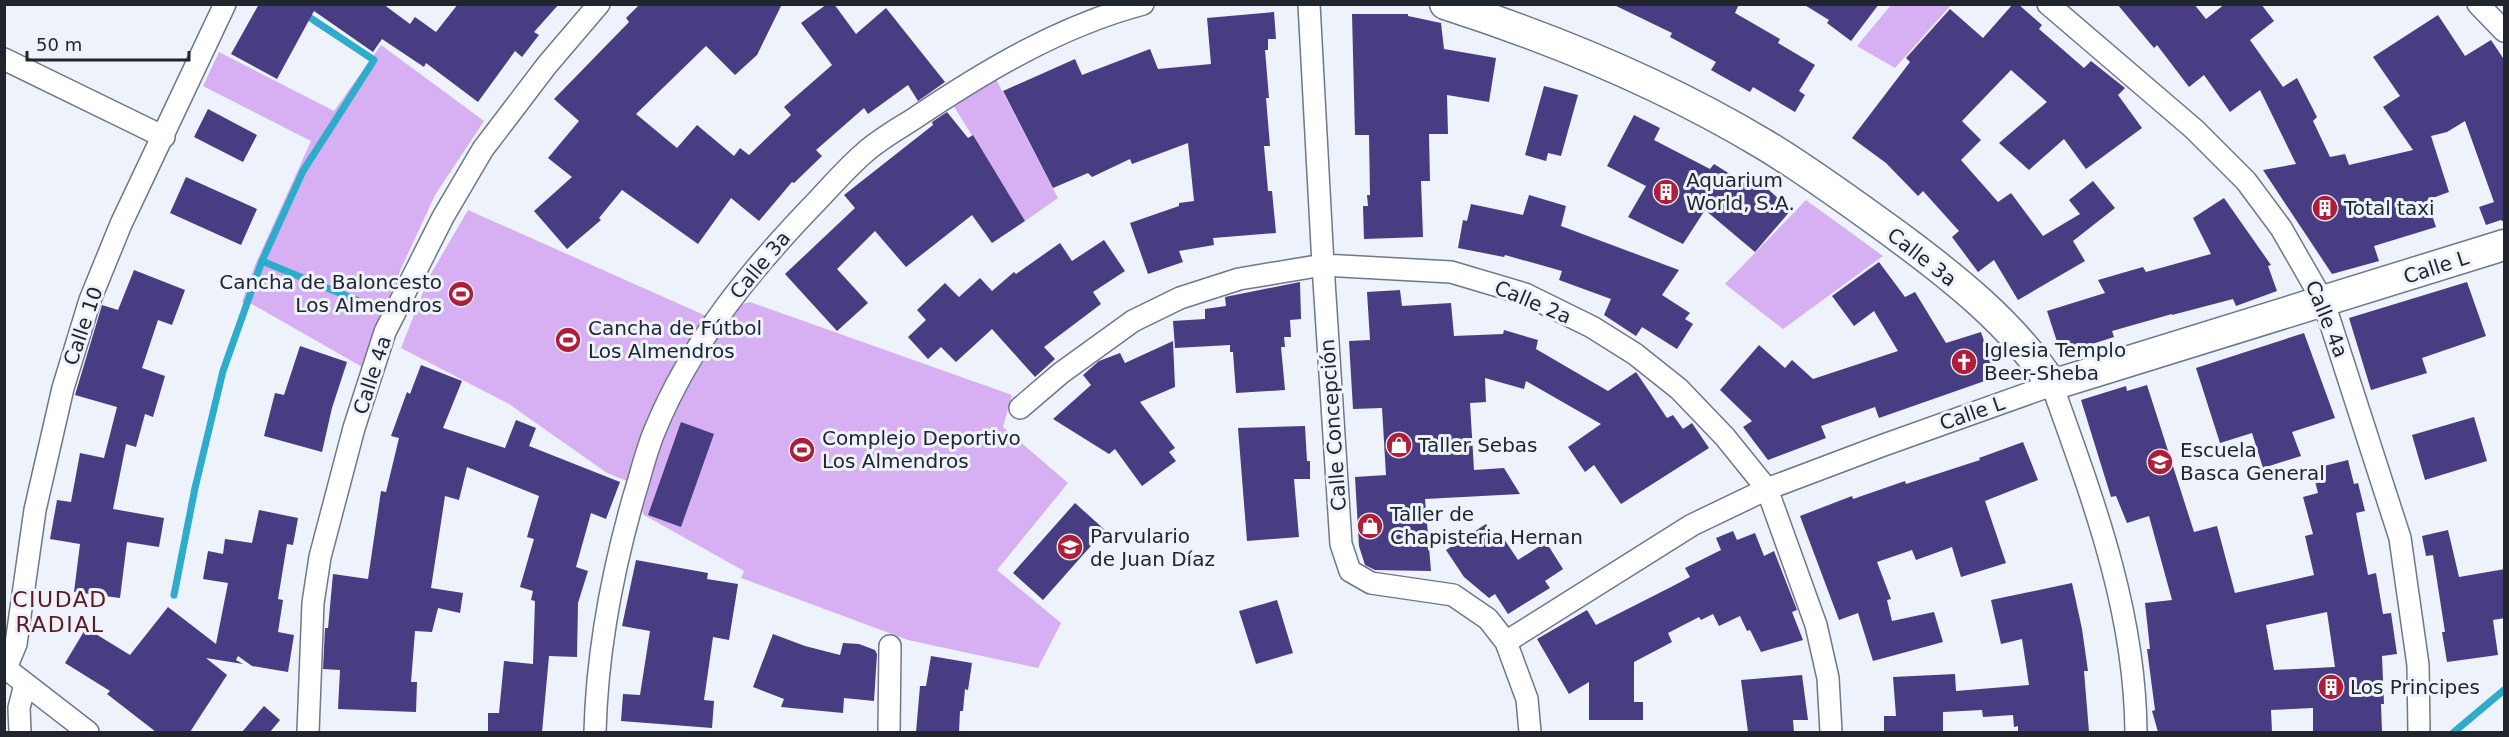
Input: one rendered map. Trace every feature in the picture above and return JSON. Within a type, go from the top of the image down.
[{"type":"street","name":"Calle 10","points":[[5,668],[15,644],[35,510],[63,388],[90,300],[121,224],[225,4]]},
{"type":"street","name":"Calle 4a","points":[[309,732],[313,603],[320,557],[354,428],[385,332],[427,246],[483,149],[547,65],[599,4]]},
{"type":"street","name":"Calle 3a","points":[[595,732],[597,684],[608,608],[619,551],[638,483],[654,431],[682,372],[719,316],[771,249],[864,152],[975,78],[1051,38],[1143,4]]},
{"type":"street","name":"Calle Concepción","points":[[1309,4],[1341,544],[1350,570],[1371,583],[1453,595],[1488,620],[1506,642],[1527,699],[1530,732]]},
{"type":"street","name":"Calle 3a","points":[[1445,4],[1490,18],[1574,50],[1666,93],[1765,145],[1848,200],[1934,263],[2003,326],[2038,363],[2052,385],[2102,524],[2120,590],[2131,660],[2136,732]]},
{"type":"street","name":"Calle 4a","points":[[2048,4],[2194,129],[2246,181],[2281,228],[2324,303],[2400,538],[2418,665],[2419,732]]},
{"type":"street","points":[[2478,4],[2505,31]]},
{"type":"street","points":[[4,59],[164,137]]},
{"type":"street","name":"Calle L","points":[[1506,642],[1692,525],[1767,489],[2052,385],[2324,303],[2505,245]]},
{"type":"street","name":"Calle 2a","points":[[1020,408],[1133,321],[1157,308],[1239,279],[1323,266],[1451,272],[1525,294],[1592,327],[1635,354],[1679,389],[1725,437],[1767,489],[1816,626],[1828,678],[1831,732]]},
{"type":"street","points":[[889,732],[890,646]]},
{"type":"street","points":[[5,668],[88,732]]},
{"type":"street","points":[[20,732],[19,708],[25,684]]},
{"type":"shaded area","points":[[1891,5],[1951,5],[1895,68],[1857,46]]},
{"type":"shaded area","points":[[381,45],[484,121],[435,195],[400,271],[364,368],[252,304],[242,302],[255,265],[311,141],[203,86],[219,52],[334,111]]},
{"type":"shaded area","points":[[996,79],[1058,198],[1025,221],[953,105]]},
{"type":"shaded area","points":[[1806,200],[1883,256],[1783,329],[1725,284]]},
{"type":"shaded area","name":"Complejo Deportivo Los Almendros","points":[[468,210],[704,315],[750,302],[1012,395],[1003,427],[1068,483],[997,570],[1061,623],[1038,668],[908,640],[741,578],[744,571],[644,515],[627,481],[607,473],[509,404],[401,348],[429,277]]},
{"type":"building","points":[[259,4],[383,4],[410,24],[415,17],[436,32],[458,4],[559,4],[534,32],[539,35],[522,57],[515,51],[478,102],[426,63],[424,67],[382,39],[373,52],[314,11],[277,79],[231,54]]},
{"type":"building","points":[[640,4],[782,4],[757,55],[735,75],[706,46],[636,114],[677,148],[697,125],[734,156],[740,148],[749,155],[791,115],[784,107],[832,65],[801,23],[827,4],[834,4],[856,34],[886,8],[945,82],[918,101],[908,85],[868,114],[864,108],[816,150],[822,156],[794,183],[792,182],[759,221],[731,198],[698,244],[622,190],[599,218],[601,220],[567,249],[534,211],[572,177],[548,158],[579,121],[554,99],[629,22],[626,18]]},
{"type":"building","points":[[1612,4],[1739,4],[1735,13],[1780,39],[1778,43],[1815,65],[1799,91],[1805,95],[1795,112],[1753,87],[1750,92],[1711,70],[1716,62],[1670,37],[1672,33]]},
{"type":"building","points":[[1803,4],[1879,4],[1851,41],[1827,23],[1829,20]]},
{"type":"building","points":[[2013,4],[2018,4],[2042,25],[2039,29],[2084,68],[2091,61],[2125,88],[2118,95],[2142,128],[2086,169],[2064,139],[2029,170],[1999,143],[2047,102],[2011,70],[1962,121],[1981,140],[1961,160],[1998,202],[2011,193],[2043,236],[2080,214],[2069,200],[2093,181],[2115,208],[2073,241],[2085,261],[2018,300],[1994,260],[1978,272],[1952,237],[1959,231],[1923,191],[1918,196],[1886,163],[1852,138],[1910,62],[1906,58],[1950,9],[1983,38]]},
{"type":"building","points":[[2117,4],[2194,4],[2206,19],[2225,4],[2261,4],[2274,21],[2250,40],[2283,87],[2297,78],[2317,117],[2313,121],[2330,157],[2345,154],[2349,165],[2413,150],[2383,107],[2400,96],[2373,57],[2438,15],[2465,56],[2491,40],[2505,61],[2505,223],[2501,220],[2486,225],[2479,207],[2494,202],[2465,121],[2447,132],[2431,136],[2449,192],[2427,200],[2436,227],[2374,246],[2379,261],[2332,274],[2263,170],[2296,164],[2260,90],[2230,112],[2204,75],[2189,87],[2157,45],[2154,48]]},
{"type":"building","points":[[1274,12],[1276,39],[1268,39],[1268,50],[1265,50],[1270,146],[1264,146],[1268,191],[1272,191],[1276,233],[1213,238],[1214,245],[1179,251],[1183,262],[1148,274],[1130,223],[1179,206],[1179,203],[1194,201],[1188,143],[1132,164],[1130,159],[1092,177],[1088,173],[1053,188],[1003,91],[1075,59],[1082,75],[1150,49],[1158,69],[1211,64],[1207,18]]},
{"type":"building","points":[[1352,14],[1408,14],[1408,16],[1441,23],[1444,49],[1496,58],[1489,102],[1447,95],[1448,134],[1429,134],[1430,181],[1421,181],[1423,237],[1364,239],[1363,206],[1368,206],[1367,195],[1370,195],[1369,135],[1355,135]]},
{"type":"building","points":[[1544,86],[1578,95],[1561,156],[1548,153],[1546,161],[1525,155]]},
{"type":"building","points":[[208,109],[257,135],[243,162],[194,137]]},
{"type":"building","points":[[947,112],[968,138],[973,135],[1025,221],[992,243],[972,215],[906,267],[875,231],[837,269],[868,303],[837,331],[785,274],[855,208],[844,195]]},
{"type":"building","points":[[1634,115],[1660,128],[1654,140],[1710,169],[1714,164],[1754,189],[1760,182],[1791,210],[1755,252],[1705,210],[1683,244],[1628,217],[1646,186],[1607,166]]},
{"type":"building","points":[[186,177],[257,209],[241,245],[170,213]]},
{"type":"building","points":[[1529,195],[1566,206],[1561,226],[1679,270],[1662,295],[1690,313],[1685,319],[1693,324],[1677,349],[1642,327],[1636,336],[1604,315],[1611,299],[1559,280],[1562,271],[1505,255],[1504,257],[1458,248],[1463,220],[1467,221],[1471,204],[1523,215]]},
{"type":"building","points":[[2224,198],[2271,265],[2268,266],[2277,291],[2236,306],[2233,299],[2112,331],[2114,337],[2061,354],[2047,311],[2105,293],[2098,280],[2143,267],[2146,272],[2211,254],[2193,218]]},
{"type":"building","points":[[1104,240],[1125,271],[1093,292],[1101,304],[1044,347],[1055,359],[1035,377],[992,329],[956,362],[941,347],[928,359],[908,337],[926,320],[917,310],[945,283],[959,297],[980,278],[992,291],[1014,272],[1016,274],[1060,243],[1072,261]]},
{"type":"building","points":[[1879,262],[1905,297],[1915,292],[1946,343],[1981,332],[1996,377],[1879,418],[1875,407],[1821,426],[1826,438],[1768,460],[1743,427],[1752,421],[1720,390],[1759,345],[1785,368],[1792,360],[1813,379],[1898,351],[1874,311],[1854,326],[1832,296]]},
{"type":"building","points":[[134,270],[185,290],[172,325],[158,320],[142,368],[165,376],[153,417],[145,414],[136,447],[126,444],[113,509],[164,518],[159,547],[127,542],[120,598],[74,592],[80,544],[50,539],[57,500],[71,502],[80,453],[104,458],[117,407],[75,395],[102,305],[118,310]]},
{"type":"building","points":[[1300,282],[1301,319],[1290,320],[1291,337],[1284,337],[1285,347],[1281,347],[1285,390],[1236,393],[1233,352],[1230,352],[1230,345],[1175,348],[1173,321],[1205,319],[1205,309],[1226,306],[1225,297]]},
{"type":"building","points":[[2467,282],[2486,336],[2422,358],[2427,373],[2371,390],[2349,318]]},
{"type":"building","points":[[1400,290],[1402,306],[1451,303],[1454,336],[1503,334],[1504,330],[1538,340],[1536,349],[1608,391],[1636,372],[1667,418],[1673,415],[1683,429],[1692,423],[1709,448],[1621,504],[1594,465],[1585,472],[1568,447],[1601,424],[1526,381],[1524,389],[1485,378],[1486,402],[1470,403],[1474,470],[1504,468],[1520,494],[1425,499],[1431,571],[1375,570],[1365,565],[1359,546],[1355,477],[1386,475],[1382,408],[1353,409],[1349,341],[1370,340],[1367,292]]},
{"type":"building","points":[[2304,333],[2335,418],[2292,432],[2301,456],[2263,468],[2252,433],[2220,443],[2196,368]]},
{"type":"building","points":[[1173,341],[1175,387],[1140,402],[1175,448],[1169,452],[1176,461],[1142,486],[1115,449],[1109,454],[1053,419],[1091,385],[1083,375],[1099,361],[1120,353],[1125,363]]},
{"type":"building","points":[[300,346],[347,362],[332,408],[322,452],[264,436],[275,393],[284,395]]},
{"type":"building","points":[[421,365],[462,381],[443,428],[505,448],[516,420],[536,428],[529,446],[620,482],[606,519],[591,513],[576,567],[588,571],[578,603],[577,657],[549,656],[542,732],[488,732],[488,713],[499,713],[504,661],[533,664],[535,601],[531,600],[533,591],[520,587],[534,539],[527,537],[539,496],[467,467],[459,500],[445,496],[431,588],[463,593],[460,613],[438,608],[432,632],[415,631],[411,682],[417,682],[416,712],[338,709],[340,670],[323,669],[325,628],[328,628],[333,574],[368,579],[381,491],[386,492],[399,438],[391,436],[407,392],[410,394]]},
{"type":"building","points":[[2147,385],[2194,532],[2217,526],[2235,593],[2314,575],[2305,536],[2313,534],[2303,497],[2318,493],[2312,469],[2348,460],[2354,484],[2358,483],[2365,511],[2356,513],[2368,575],[2376,573],[2383,614],[2391,613],[2397,654],[2382,656],[2384,704],[2381,704],[2382,732],[2313,732],[2313,708],[2271,710],[2272,732],[2158,732],[2152,711],[2155,710],[2147,649],[2150,649],[2145,603],[2172,600],[2149,516],[2127,523],[2116,496],[2111,497],[2081,400],[2126,386],[2127,391]],"holes":[[[2327,612],[2335,667],[2274,670],[2266,625]]]},
{"type":"building","points":[[2474,417],[2487,461],[2425,480],[2412,435]]},
{"type":"building","points":[[681,422],[714,434],[681,527],[648,515]]},
{"type":"building","points":[[1305,426],[1310,479],[1294,479],[1299,537],[1247,541],[1238,428]]},
{"type":"building","points":[[2023,442],[2038,480],[1985,501],[2006,563],[1961,577],[1952,547],[1916,560],[1912,550],[1877,562],[1891,599],[1887,600],[1892,621],[1934,612],[1943,642],[1873,661],[1858,613],[1839,620],[1800,516],[1852,496],[1853,499],[1905,481],[1906,484],[1980,460],[1979,458]]},
{"type":"building","points":[[1075,503],[1105,530],[1043,600],[1013,573]]},
{"type":"building","points":[[259,510],[298,518],[293,545],[287,544],[278,599],[283,600],[278,632],[294,635],[288,672],[252,666],[238,656],[236,660],[243,664],[206,658],[227,675],[190,732],[156,732],[107,694],[110,691],[65,663],[86,628],[130,655],[168,607],[216,644],[228,583],[203,579],[208,551],[223,554],[225,539],[252,543]]},
{"type":"building","points":[[1486,524],[1496,540],[1502,536],[1518,560],[1546,542],[1563,569],[1545,581],[1550,588],[1508,614],[1495,594],[1489,598],[1464,577],[1446,550]]},
{"type":"building","points":[[2448,530],[2459,577],[2505,569],[2505,618],[2493,620],[2498,655],[2447,662],[2442,632],[2445,632],[2433,555],[2426,556],[2422,536]]},
{"type":"building","points":[[1733,531],[1737,540],[1755,533],[1764,556],[1774,551],[1797,610],[1792,612],[1803,640],[1761,652],[1740,616],[1719,626],[1713,614],[1701,620],[1699,617],[1668,633],[1672,642],[1634,662],[1634,702],[1643,702],[1643,720],[1589,720],[1589,682],[1569,694],[1537,639],[1587,610],[1596,625],[1690,577],[1685,568],[1721,550],[1716,538]]},
{"type":"building","points":[[636,560],[708,573],[707,579],[738,584],[729,640],[713,637],[704,700],[714,701],[712,728],[621,721],[623,694],[640,695],[650,631],[622,626]]},
{"type":"building","points":[[2072,583],[2088,671],[2084,671],[2089,732],[2018,732],[2018,726],[2014,727],[2013,715],[1983,717],[1982,710],[1943,712],[1943,732],[1884,732],[1884,716],[1896,716],[1893,677],[1955,674],[1956,691],[2029,685],[2022,639],[2001,644],[1991,600]]},
{"type":"building","points":[[1277,600],[1293,653],[1256,664],[1239,611]]},
{"type":"building","points":[[773,634],[805,646],[840,655],[843,643],[859,644],[875,650],[877,654],[874,701],[844,698],[843,713],[781,707],[784,699],[753,687]]},
{"type":"building","points":[[931,656],[972,663],[968,690],[965,689],[963,711],[960,711],[959,732],[916,732],[920,686],[926,686]]},
{"type":"building","points":[[1802,675],[1808,720],[1793,720],[1794,732],[1748,732],[1741,680]]},
{"type":"building","points":[[264,706],[280,720],[270,732],[242,732]]},
{"type":"waterway","points":[[303,13],[374,60],[303,171],[262,261],[378,309]]},
{"type":"waterway","points":[[174,595],[195,488],[223,371],[262,261]]},
{"type":"waterway","points":[[2454,732],[2504,690]]},
{"type":"place","name":"Aquarium World, S.A.","points":[[1666,192]]},
{"type":"place","name":"Total taxi","points":[[2325,208]]},
{"type":"place","name":"Cancha de Baloncesto Los Almendros","points":[[461,294]]},
{"type":"place","name":"Cancha de Fútbol Los Almendros","points":[[568,340]]},
{"type":"place","name":"Iglesia Templo Beer-Sheba","points":[[1964,362]]},
{"type":"place","name":"Taller Sebas","points":[[1399,445]]},
{"type":"place","name":"Complejo Deportivo Los Almendros","points":[[802,450]]},
{"type":"place","name":"Escuela Basca General","points":[[2160,462]]},
{"type":"place","name":"Taller de Chapisteria Hernan","points":[[1370,526]]},
{"type":"place","name":"Parvulario de Juan Díaz","points":[[1070,547]]},
{"type":"place","name":"Los Principes","points":[[2331,687]]},
{"type":"district","name":"CIUDAD RADIAL","points":[[60,612]]}]
